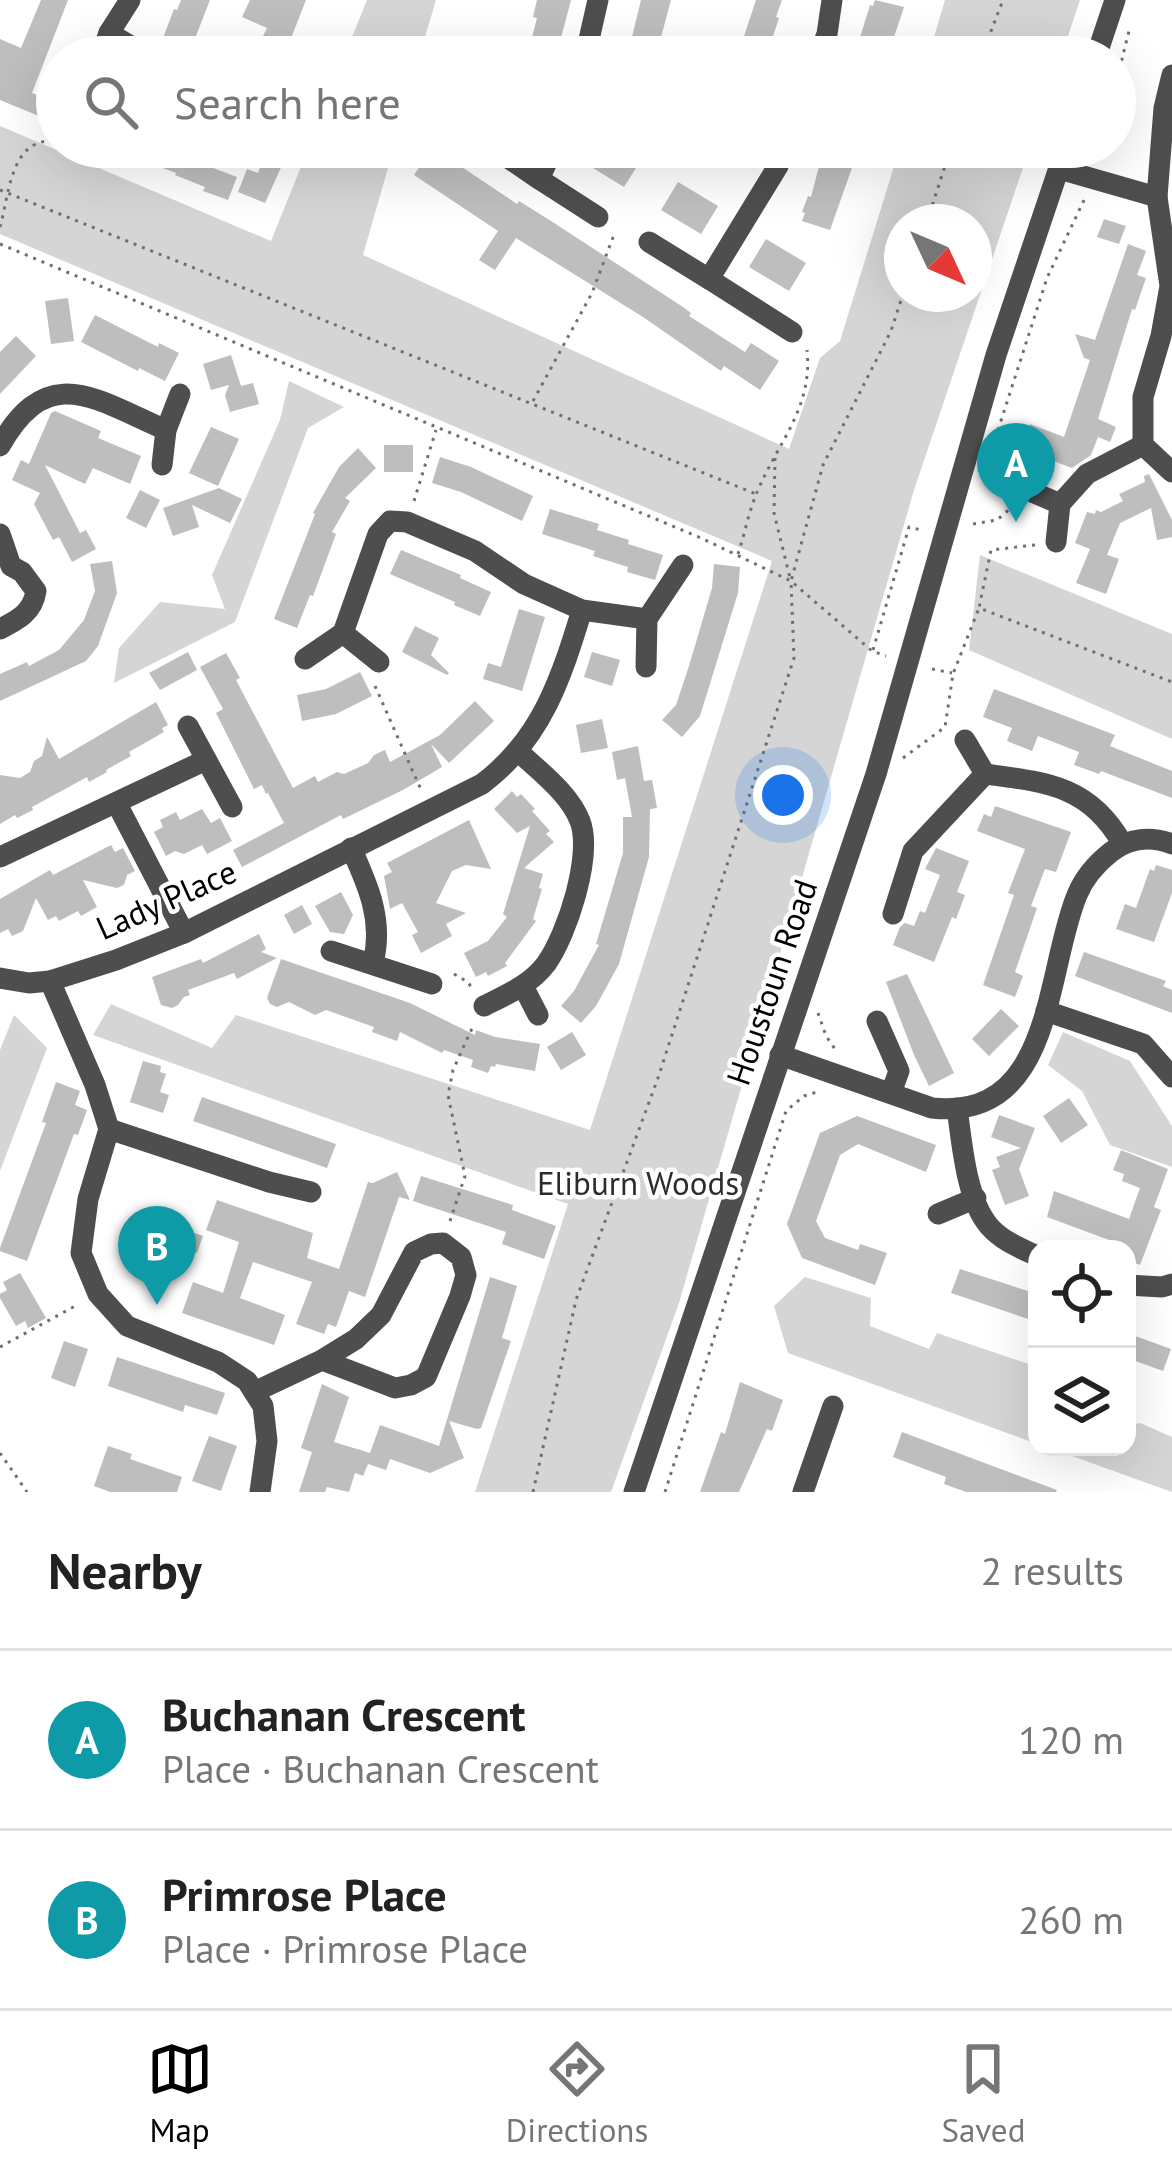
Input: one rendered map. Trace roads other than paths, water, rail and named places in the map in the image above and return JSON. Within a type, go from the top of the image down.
[{"type":"street","points":[[108,36],[130,0]]},
{"type":"street","points":[[590,36],[598,0]]},
{"type":"street","points":[[826,36],[832,0]]},
{"type":"street","points":[[1103,36],[1115,0]]},
{"type":"street","points":[[109,33],[114,36]]},
{"type":"street","points":[[1172,75],[1164,109],[1157,197],[1171,286],[1143,397],[1143,445],[1172,472]]},
{"type":"street","points":[[523,168],[598,217]]},
{"type":"street","points":[[539,179],[544,168]]},
{"type":"street","points":[[709,279],[777,168]]},
{"type":"street","name":"Houstoun Road","points":[[634,1492],[876,774],[996,355],[1060,168]]},
{"type":"street","points":[[1079,168],[1098,180],[1157,197]]},
{"type":"street","points":[[649,242],[792,332]]},
{"type":"street","points":[[0,446],[31,404],[59,393],[84,394],[166,430]]},
{"type":"street","points":[[162,465],[166,430],[180,394]]},
{"type":"street","points":[[1056,542],[1060,504],[1088,474],[1143,445]]},
{"type":"street","points":[[1030,491],[1060,504]]},
{"type":"street","points":[[305,659],[343,633],[378,534],[390,521],[407,522],[475,551],[524,584],[582,610],[647,619]]},
{"type":"street","points":[[0,534],[6,569],[22,572],[36,591],[27,613],[0,629]]},
{"type":"street","points":[[646,667],[647,619],[683,566]]},
{"type":"street","name":"Lady Place","points":[[0,978],[50,981],[184,933],[482,784],[518,751],[559,684],[582,610]]},
{"type":"street","points":[[343,633],[376,660]]},
{"type":"street","points":[[188,726],[232,807]]},
{"type":"street","points":[[965,740],[985,774]]},
{"type":"street","points":[[484,1006],[523,986],[546,964],[563,928],[585,848],[581,823],[568,799],[518,751]]},
{"type":"street","points":[[0,857],[206,760]]},
{"type":"street","points":[[892,914],[913,851],[985,774]]},
{"type":"street","points":[[985,774],[1041,782],[1092,803],[1123,843]]},
{"type":"street","points":[[117,804],[184,933]]},
{"type":"street","points":[[780,1055],[932,1108],[984,1102],[1008,1086],[1027,1063],[1078,892],[1097,863],[1123,843],[1142,839],[1172,844]]},
{"type":"street","points":[[351,848],[375,910],[378,929],[373,963]]},
{"type":"street","points":[[331,951],[432,984]]},
{"type":"street","points":[[50,981],[109,1129],[88,1199],[82,1253],[98,1294],[127,1326],[218,1363],[247,1381],[263,1406],[267,1441],[260,1492]]},
{"type":"street","points":[[523,986],[538,1015]]},
{"type":"street","points":[[1046,1011],[1143,1044],[1172,1077]]},
{"type":"street","points":[[877,1021],[899,1071],[891,1093]]},
{"type":"street","points":[[957,1108],[964,1160],[987,1225],[1009,1244],[1028,1252]]},
{"type":"street","points":[[109,1129],[266,1191],[311,1192]]},
{"type":"street","points":[[938,1214],[976,1198]]},
{"type":"street","points":[[254,1392],[356,1340],[381,1315],[414,1252],[442,1244],[461,1257],[466,1275],[426,1377],[395,1388],[322,1360]]},
{"type":"street","points":[[1136,1285],[1171,1280]]},
{"type":"street","points":[[803,1492],[833,1406]]},
{"type":"place","name":"Buchanan Crescent","points":[[1016,522]]},
{"type":"place","name":"Primrose Place","points":[[157,1305]]},
{"type":"park label","name":"Eliburn Woods","points":[[638,1182]]}]
